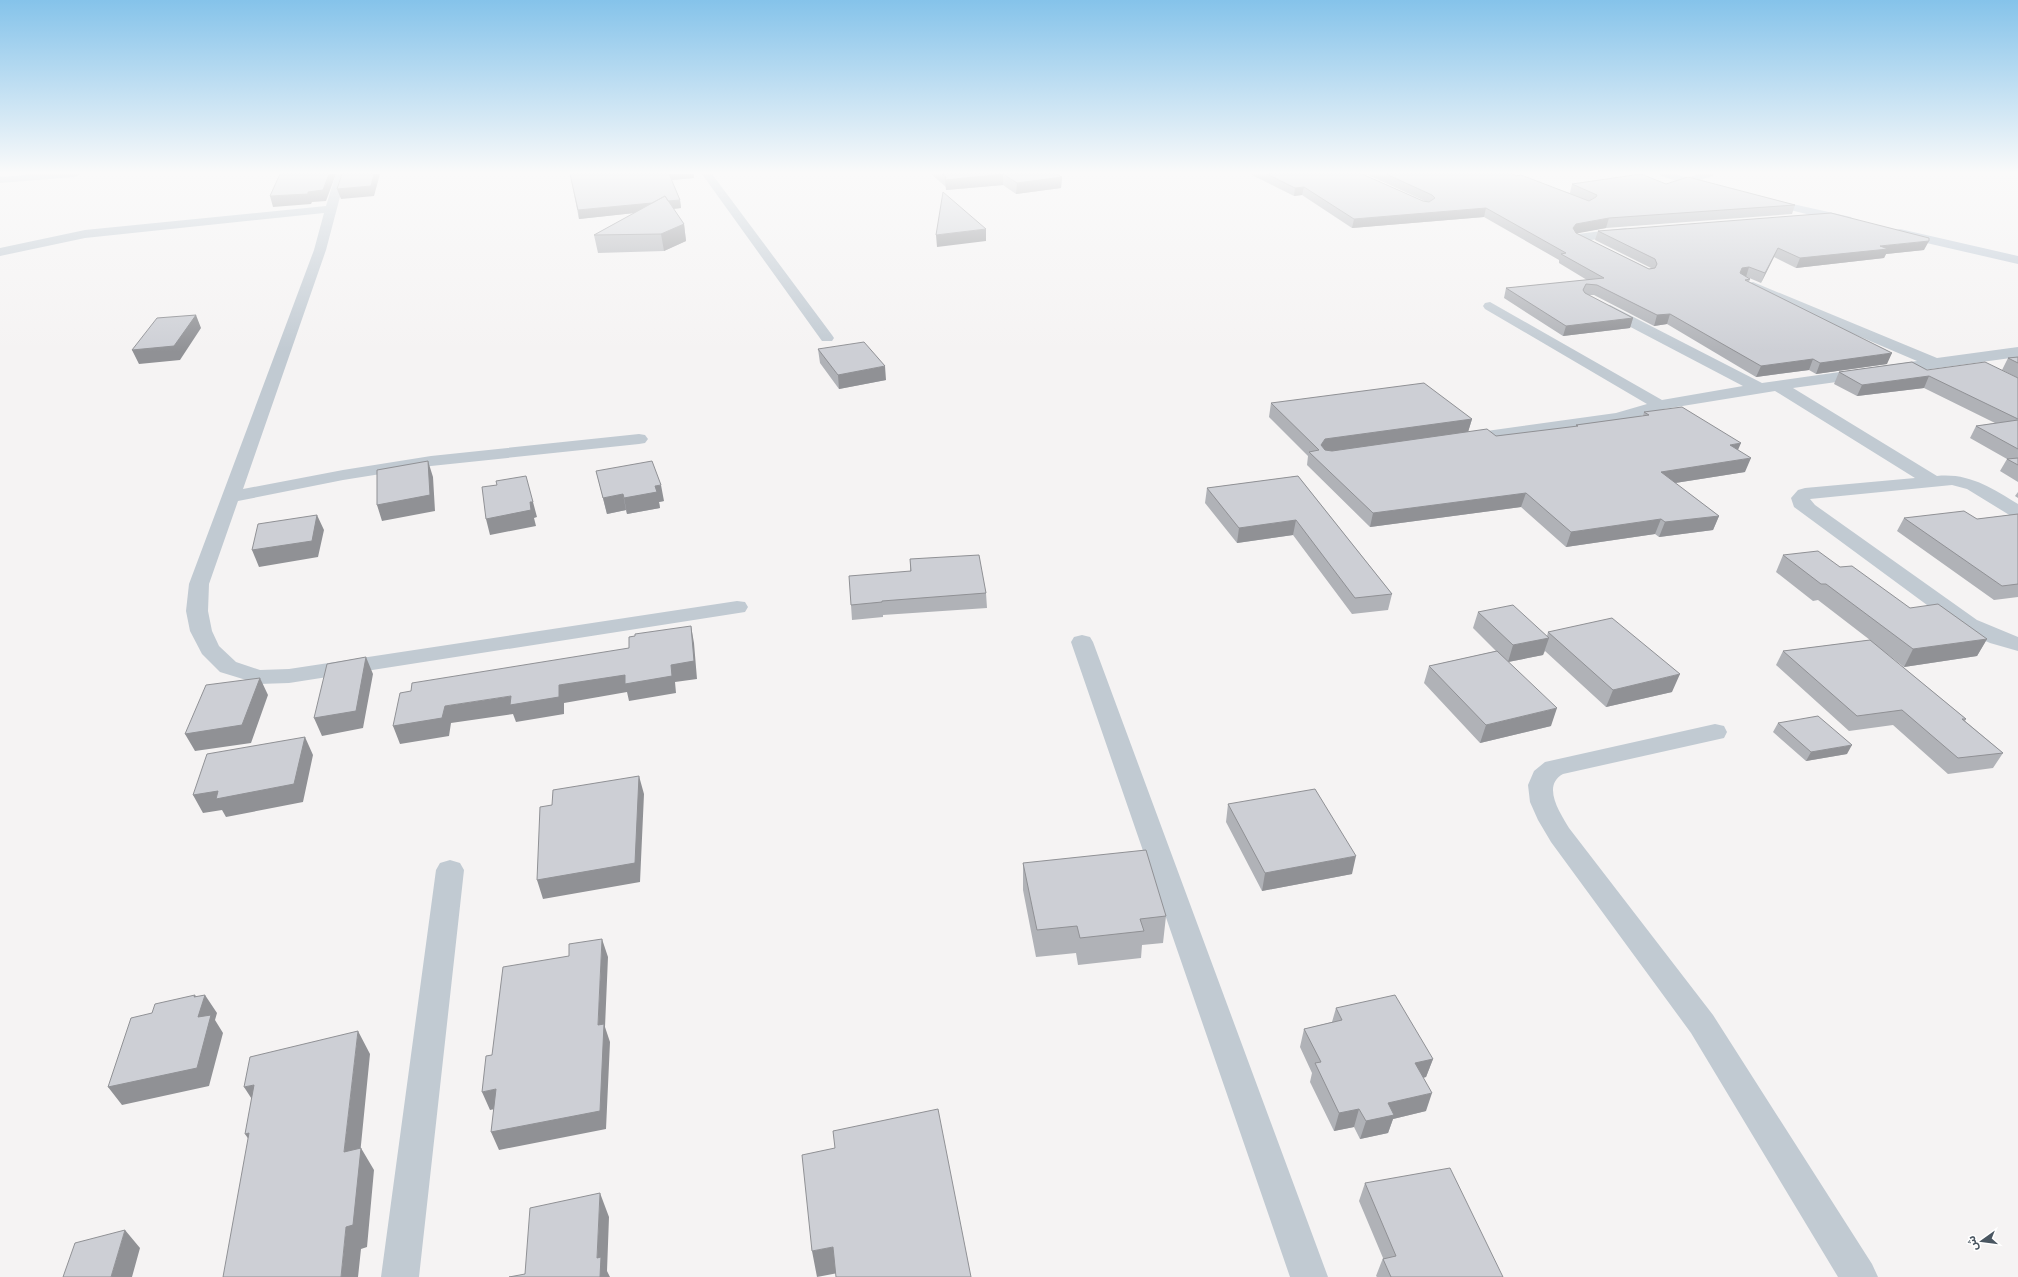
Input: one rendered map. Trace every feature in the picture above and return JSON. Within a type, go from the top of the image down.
[{"type":"main road","points":[[1903,234],[2018,260]]},
{"type":"street","points":[[0,252],[89,234]]},
{"type":"street","points":[[324,234],[320,250],[199,584],[197,611],[200,631],[210,649],[228,667],[259,677],[296,675],[737,607]]},
{"type":"street","points":[[751,234],[827,338]]},
{"type":"street","points":[[1605,234],[1587,235],[1578,238],[1613,256]]},
{"type":"street","points":[[1745,282],[1936,364]]},
{"type":"street","points":[[1595,302],[1760,389]]},
{"type":"street","points":[[1490,306],[1660,404]]},
{"type":"street","points":[[1448,442],[1617,418],[1640,412],[1660,404],[2018,352]]},
{"type":"street","points":[[1968,359],[1986,370]]},
{"type":"street","points":[[1778,386],[1933,482]]},
{"type":"street","points":[[230,497],[343,475],[431,461],[639,440]]},
{"type":"street","points":[[2018,512],[1972,485],[1952,480],[1805,494],[1800,498],[1801,503],[1808,509],[1969,625],[1998,638],[2018,644]]},
{"type":"street","points":[[1082,642],[1309,1277]]},
{"type":"street","points":[[1715,732],[1568,764],[1550,770],[1540,784],[1541,801],[1560,835],[1702,1024],[1860,1277]]},
{"type":"street","points":[[400,1277],[450,870]]},
{"type":"building","points":[[597,234],[662,234],[661,234],[594,235]]},
{"type":"building","points":[[1531,234],[1577,234],[1649,269],[1655,268],[1657,264],[1655,259],[1603,234],[1912,234],[1929,238],[1929,241],[1880,246],[1888,249],[1800,258],[1778,248],[1765,273],[1749,267],[1742,268],[1740,273],[1750,279],[1745,280],[1892,353],[1820,363],[1813,359],[1761,366],[1670,314],[1657,315],[1597,285],[1586,284],[1583,290],[1585,293],[1633,318],[1566,326],[1506,288],[1604,278],[1561,254],[1566,253]]},
{"type":"building","points":[[196,315],[174,346],[132,350],[157,318]]},
{"type":"building","points":[[864,342],[885,366],[838,375],[818,349]]},
{"type":"building","points":[[2018,357],[2018,363],[2008,358]]},
{"type":"building","points":[[1912,362],[1927,370],[1985,362],[2018,378],[2018,419],[1929,376],[1862,385],[1839,372]]},
{"type":"building","points":[[1424,383],[1472,419],[1325,439],[1321,445],[1325,450],[1332,451],[1487,429],[1496,436],[1578,426],[1576,425],[1649,415],[1644,412],[1682,407],[1741,443],[1730,445],[1751,458],[1661,472],[1719,516],[1665,522],[1661,519],[1571,532],[1526,493],[1373,513],[1309,452],[1319,450],[1271,403]]},
{"type":"building","points":[[2018,420],[2018,449],[1976,426]]},
{"type":"building","points":[[2018,458],[2018,465],[2007,459]]},
{"type":"building","points":[[428,461],[430,495],[377,505],[377,470]]},
{"type":"building","points":[[652,461],[661,485],[655,486],[657,492],[624,498],[623,494],[603,498],[596,471]]},
{"type":"building","points":[[526,476],[533,502],[530,502],[531,510],[486,519],[482,487],[497,485],[496,481]]},
{"type":"building","points":[[1298,476],[1392,594],[1355,598],[1296,520],[1239,528],[1207,488]]},
{"type":"building","points":[[1964,511],[1977,519],[2018,514],[2018,584],[2002,586],[1904,518]]},
{"type":"building","points":[[317,515],[312,541],[252,550],[258,524]]},
{"type":"building","points":[[1818,551],[1840,567],[1852,566],[1910,608],[1938,604],[1987,639],[1913,649],[1826,584],[1821,584],[1783,555]]},
{"type":"building","points":[[979,555],[986,593],[882,601],[851,605],[849,576],[911,571],[910,559]]},
{"type":"building","points":[[1513,605],[1549,638],[1513,645],[1478,612]]},
{"type":"building","points":[[1612,618],[1680,674],[1613,690],[1548,632]]},
{"type":"building","points":[[691,626],[694,661],[671,665],[672,676],[625,684],[625,675],[559,685],[559,697],[510,705],[511,696],[445,706],[442,718],[393,726],[400,693],[411,691],[412,683],[629,648],[629,637],[635,636],[635,634]]},
{"type":"building","points":[[1870,640],[1966,719],[1962,719],[2003,753],[1958,758],[1902,710],[1857,716],[1783,651]]},
{"type":"building","points":[[1497,651],[1557,708],[1486,725],[1429,666]]},
{"type":"building","points":[[366,657],[356,711],[314,718],[327,664]]},
{"type":"building","points":[[260,678],[242,725],[185,734],[206,685]]},
{"type":"building","points":[[1818,716],[1852,745],[1811,752],[1778,723]]},
{"type":"building","points":[[305,737],[294,784],[216,799],[218,791],[193,795],[207,754]]},
{"type":"building","points":[[639,776],[635,863],[537,880],[540,807],[552,805],[553,790]]},
{"type":"building","points":[[1315,789],[1356,856],[1265,873],[1228,804]]},
{"type":"building","points":[[1146,850],[1166,916],[1140,919],[1144,931],[1080,938],[1077,926],[1037,930],[1023,863]]},
{"type":"building","points":[[602,939],[598,1025],[604,1024],[600,1111],[491,1132],[496,1089],[482,1092],[486,1056],[492,1055],[503,967],[569,956],[569,944]]},
{"type":"building","points":[[195,995],[194,997],[205,995],[198,1017],[211,1015],[197,1068],[108,1087],[131,1018],[152,1013],[155,1004]]},
{"type":"building","points":[[1395,995],[1433,1059],[1415,1063],[1432,1093],[1388,1103],[1394,1115],[1366,1121],[1359,1109],[1339,1113],[1315,1063],[1321,1062],[1304,1029],[1342,1020],[1336,1008]]},
{"type":"building","points":[[358,1031],[344,1152],[361,1148],[353,1225],[346,1227],[341,1277],[223,1277],[249,1133],[245,1134],[254,1085],[244,1087],[250,1057]]},
{"type":"building","points":[[938,1109],[971,1277],[836,1277],[833,1247],[812,1251],[802,1155],[835,1148],[833,1131]]},
{"type":"building","points":[[1450,1168],[1503,1277],[1391,1277],[1383,1259],[1396,1256],[1365,1183]]},
{"type":"building","points":[[600,1193],[597,1258],[601,1257],[600,1277],[509,1277],[525,1274],[530,1208]]},
{"type":"building","points":[[125,1230],[111,1277],[63,1277],[75,1243]]}]
